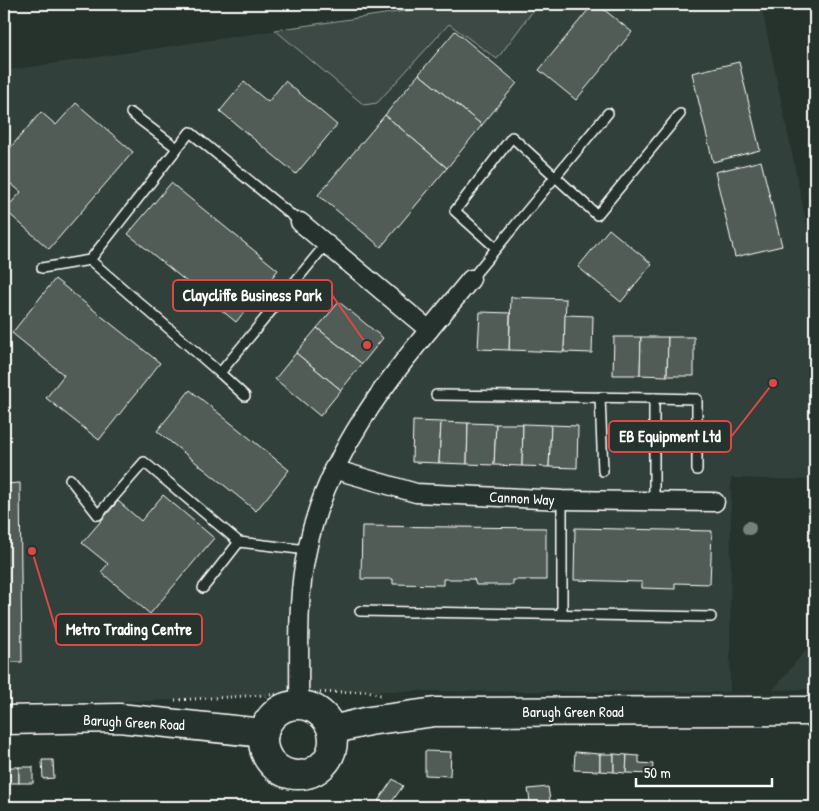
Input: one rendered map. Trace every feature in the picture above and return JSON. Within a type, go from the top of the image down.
[{"type":"main road","points":[[299,699],[322,714],[332,730],[331,753],[326,762],[317,770],[307,774],[296,775],[286,773],[270,762],[263,743],[264,733],[274,715],[299,699]]},
{"type":"main road","name":"Barugh Green Road","points":[[332,730],[369,721],[435,712],[815,711]]},
{"type":"main road","name":"Barugh Green Road","points":[[4,720],[119,718],[264,733]]},
{"type":"street","points":[[300,222],[430,330]]},
{"type":"street","points":[[299,699],[301,602],[307,550],[320,501],[333,469],[370,406],[471,279]]},
{"type":"street","name":"Cannon Way","points":[[333,469],[416,493],[562,500],[715,502]]},
{"type":"lane","points":[[131,113],[177,148]]},
{"type":"lane","points":[[471,279],[608,113]]},
{"type":"lane","points":[[496,248],[455,211],[512,137],[597,215],[680,114]]},
{"type":"lane","points":[[42,268],[90,260],[190,132],[300,222]]},
{"type":"lane","points":[[220,373],[326,244]]},
{"type":"lane","points":[[90,260],[246,396]]},
{"type":"lane","points":[[436,395],[697,398],[697,470]]},
{"type":"lane","points":[[600,397],[602,471]]},
{"type":"lane","points":[[654,398],[654,501]]},
{"type":"lane","points":[[70,478],[98,515],[144,462],[239,542],[307,550]]},
{"type":"lane","points":[[562,500],[562,614]]},
{"type":"lane","points":[[203,588],[239,542]]},
{"type":"lane","points":[[360,611],[711,617]]},
{"type":"path","points":[[165,700],[299,699],[368,691],[387,697]]},
{"type":"shaded area","points":[[453,4],[761,4],[815,265],[815,480],[731,478],[730,692],[368,691],[146,701],[4,703],[4,71]]},
{"type":"shaded area","points":[[453,4],[538,4],[497,59],[449,24],[377,103],[364,105],[275,30]]},
{"type":"shaded area","points":[[815,639],[815,689],[773,690]]},
{"type":"building","points":[[593,4],[597,4],[632,32],[576,100],[539,70]]},
{"type":"building","points":[[455,31],[517,83],[482,125],[419,74]]},
{"type":"building","points":[[739,62],[760,150],[713,162],[692,73]]},
{"type":"building","points":[[419,74],[482,125],[447,168],[385,115]]},
{"type":"building","points":[[285,81],[337,125],[296,174],[220,111],[244,82],[268,102]]},
{"type":"building","points":[[76,103],[133,152],[49,249],[5,210],[21,192],[4,178],[4,155],[41,112],[56,125]]},
{"type":"building","points":[[385,115],[447,168],[381,247],[318,195]]},
{"type":"building","points":[[761,161],[782,246],[735,257],[715,172]]},
{"type":"building","points":[[171,183],[278,270],[236,322],[128,234]]},
{"type":"building","points":[[609,229],[652,264],[621,302],[578,267]]},
{"type":"building","points":[[55,279],[160,363],[99,440],[46,398],[64,375],[12,333]]},
{"type":"building","points":[[511,297],[566,299],[564,352],[509,350]]},
{"type":"building","points":[[339,302],[383,338],[362,364],[317,328]]},
{"type":"building","points":[[480,312],[510,313],[509,350],[478,349]]},
{"type":"building","points":[[565,315],[593,316],[592,353],[564,352]]},
{"type":"building","points":[[317,328],[362,364],[341,390],[296,353]]},
{"type":"building","points":[[614,337],[641,337],[640,375],[613,375]]},
{"type":"building","points":[[641,337],[668,337],[667,376],[640,375]]},
{"type":"building","points":[[668,337],[694,337],[694,376],[667,376]]},
{"type":"building","points":[[296,353],[341,390],[320,416],[275,379]]},
{"type":"building","points":[[190,390],[289,470],[256,511],[157,431]]},
{"type":"building","points":[[413,421],[441,422],[439,463],[412,462]]},
{"type":"building","points":[[441,422],[468,423],[467,464],[439,463]]},
{"type":"building","points":[[468,423],[496,424],[494,465],[467,464]]},
{"type":"building","points":[[496,424],[523,424],[522,466],[494,465]]},
{"type":"building","points":[[523,424],[551,425],[549,467],[522,466]]},
{"type":"building","points":[[551,425],[578,426],[577,468],[549,467]]},
{"type":"building","points":[[20,483],[22,662],[4,662],[4,484]]},
{"type":"building","points":[[163,495],[214,538],[150,614],[101,572],[108,564],[82,543],[118,501],[141,521]]},
{"type":"building","points":[[362,526],[546,528],[546,580],[513,580],[513,585],[476,585],[474,579],[443,579],[443,585],[393,584],[393,579],[361,579]]},
{"type":"building","points":[[575,528],[712,531],[710,584],[675,583],[675,589],[642,588],[642,582],[574,580]]},
{"type":"building","points":[[425,751],[451,752],[450,776],[425,775]]},
{"type":"building","points":[[575,752],[600,754],[600,771],[574,770]]},
{"type":"building","points":[[600,754],[614,754],[614,772],[600,771]]},
{"type":"building","points":[[614,754],[627,755],[626,773],[614,772]]},
{"type":"building","points":[[627,755],[639,756],[639,763],[653,764],[652,774],[626,773]]},
{"type":"building","points":[[42,760],[53,760],[54,778],[43,779]]},
{"type":"building","points":[[5,767],[19,767],[19,783],[5,783]]},
{"type":"building","points":[[19,767],[33,767],[33,783],[19,783]]},
{"type":"building","points":[[393,779],[403,786],[388,807],[378,801]]},
{"type":"building","points":[[548,787],[551,807],[531,807],[528,789]]},
{"type":"place","name":"Claycliffe Business Park","points":[[367,345]]},
{"type":"place","name":"EB Equipment Ltd","points":[[773,383]]},
{"type":"place","name":"Metro Trading Centre","points":[[32,551]]}]
